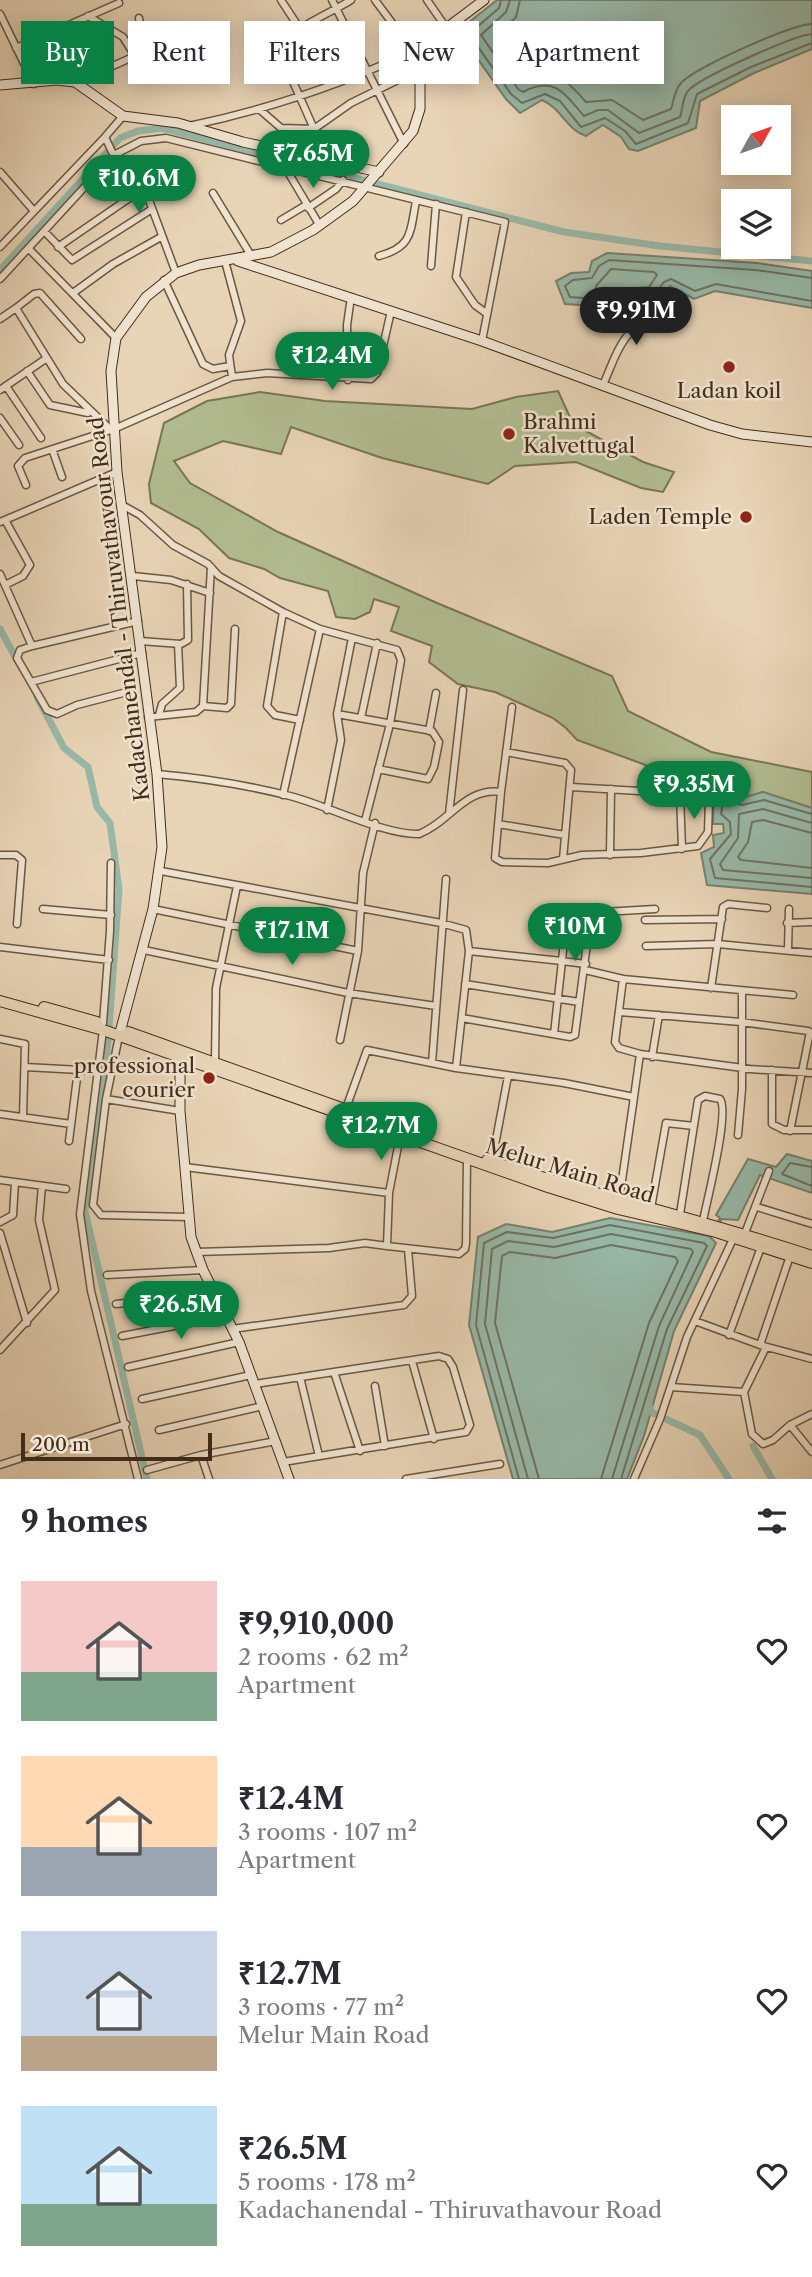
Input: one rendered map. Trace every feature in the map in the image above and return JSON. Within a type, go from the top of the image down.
[{"type":"main road","points":[[453,21],[484,0]]},
{"type":"main road","points":[[0,85],[33,84]]},
{"type":"main road","points":[[75,84],[123,116],[187,126],[341,163],[377,175]]},
{"type":"main road","name":"Kadachanendal - Thiruvathavour Road","points":[[111,1030],[144,950],[161,870],[162,828],[133,576],[117,472],[111,371],[116,338],[146,297],[164,280],[186,268],[271,252],[320,226],[366,189],[413,131],[420,109],[419,84]]},
{"type":"main road","points":[[229,260],[482,341],[710,425],[742,434],[812,442]]},
{"type":"main road","name":"Melur Main Road","points":[[0,994],[180,1053],[344,1113],[619,1205],[651,1208],[703,1221],[733,1238],[812,1264]]},
{"type":"main road","name":"Melur Main Road","points":[[0,1001],[111,1030]]},
{"type":"main road","points":[[180,1053],[180,1111],[188,1217],[196,1252],[239,1342],[289,1479]]},
{"type":"main road","name":"Melur Main Road","points":[[180,1053],[215,1062],[400,1136],[467,1159],[619,1205],[745,1233],[812,1256]]},
{"type":"street","points":[[281,0],[295,21]]},
{"type":"street","points":[[332,0],[404,144]]},
{"type":"street","points":[[315,21],[351,0]]},
{"type":"street","points":[[376,0],[393,21]]},
{"type":"street","points":[[427,0],[442,21]]},
{"type":"street","points":[[16,48],[119,3]]},
{"type":"street","points":[[0,14],[21,59]]},
{"type":"street","points":[[88,16],[123,37],[128,45]]},
{"type":"street","points":[[187,126],[300,97],[379,67]]},
{"type":"street","points":[[294,84],[313,129],[341,163]]},
{"type":"street","points":[[259,109],[281,128],[313,129],[388,84]]},
{"type":"street","points":[[0,247],[123,116]]},
{"type":"street","points":[[306,156],[313,129]]},
{"type":"street","points":[[105,138],[113,153],[144,188],[176,273]]},
{"type":"street","points":[[0,279],[45,232],[113,153],[141,141],[166,138],[505,222],[482,341]]},
{"type":"street","points":[[285,167],[320,226]]},
{"type":"street","points":[[0,172],[34,211]]},
{"type":"street","points":[[281,220],[336,189],[342,180]]},
{"type":"street","points":[[58,247],[144,188]]},
{"type":"street","points":[[213,193],[252,257]]},
{"type":"street","points":[[379,256],[396,252],[407,242],[416,201]]},
{"type":"street","points":[[432,265],[436,204]]},
{"type":"street","points":[[45,232],[69,260],[75,259],[152,209]]},
{"type":"street","points":[[466,212],[456,276],[475,306],[486,313]]},
{"type":"street","points":[[73,293],[113,264],[161,237]]},
{"type":"street","points":[[29,249],[116,338]]},
{"type":"street","points":[[229,260],[241,321],[229,355],[232,377]]},
{"type":"street","points":[[164,280],[203,363],[213,369],[230,366]]},
{"type":"street","points":[[0,319],[34,294],[40,293],[81,339]]},
{"type":"street","points":[[348,380],[347,325],[351,297]]},
{"type":"street","points":[[16,308],[63,384],[90,413],[113,429]]},
{"type":"street","points":[[603,385],[632,328],[649,316],[670,310]]},
{"type":"street","points":[[26,485],[19,462],[113,429],[232,377],[267,373],[366,380],[377,373],[391,311]]},
{"type":"street","points":[[41,438],[3,388],[47,358]]},
{"type":"street","points":[[27,372],[50,405],[90,413]]},
{"type":"street","points":[[0,418],[19,445]]},
{"type":"street","points":[[52,449],[62,477]]},
{"type":"street","points":[[5,584],[23,576],[30,565],[2,521],[117,472]]},
{"type":"street","points":[[122,505],[140,515],[173,545],[211,567],[219,576],[282,612],[320,629],[397,650],[401,656],[390,724],[365,821]]},
{"type":"street","points":[[203,706],[211,567]]},
{"type":"street","points":[[0,574],[32,646]]},
{"type":"street","points":[[133,576],[187,584],[210,593]]},
{"type":"street","points":[[140,641],[178,644],[185,643],[190,637],[187,584]]},
{"type":"street","points":[[282,612],[267,706],[275,715],[300,720]]},
{"type":"street","points":[[123,693],[51,714],[17,656],[20,650],[32,646],[138,621]]},
{"type":"street","points":[[148,716],[196,712],[203,706],[227,708],[231,704],[235,629]]},
{"type":"street","points":[[283,795],[320,629]]},
{"type":"street","points":[[327,810],[341,740],[337,714],[352,638]]},
{"type":"street","points":[[361,718],[377,643]]},
{"type":"street","points":[[159,715],[162,704],[180,688],[178,644]]},
{"type":"street","points":[[31,682],[142,653]]},
{"type":"street","points":[[449,814],[463,690]]},
{"type":"street","points":[[429,731],[436,692]]},
{"type":"street","points":[[512,707],[494,854],[498,861],[540,864],[563,859],[698,846],[708,832],[709,800]]},
{"type":"street","points":[[337,714],[436,734],[439,742],[434,767],[428,779],[378,769]]},
{"type":"street","points":[[506,752],[565,763],[571,770],[563,859]]},
{"type":"street","points":[[157,775],[200,778],[283,795],[365,821],[419,834],[479,792],[501,792]]},
{"type":"street","points":[[571,787],[639,791]]},
{"type":"street","points":[[610,855],[611,789]]},
{"type":"street","points":[[680,794],[682,849]]},
{"type":"street","points":[[340,1040],[358,951],[359,909],[375,823]]},
{"type":"street","points":[[498,824],[565,835]]},
{"type":"street","points":[[0,855],[16,855],[22,860],[17,924]]},
{"type":"street","points":[[111,863],[111,1030],[93,1205],[95,1211],[106,1216],[188,1217]]},
{"type":"street","points":[[161,870],[466,930],[469,951],[456,1068]]},
{"type":"street","points":[[432,1063],[446,879]]},
{"type":"street","points":[[215,1062],[219,966],[237,886]]},
{"type":"street","points":[[711,988],[723,907],[728,904],[766,908]]},
{"type":"street","points":[[43,909],[111,915]]},
{"type":"street","points":[[153,909],[358,951]]},
{"type":"street","points":[[554,1034],[568,915],[655,909]]},
{"type":"street","points":[[788,950],[789,909]]},
{"type":"street","points":[[462,1018],[554,1034],[575,1035],[591,913]]},
{"type":"street","points":[[645,920],[722,919]]},
{"type":"street","points":[[787,923],[812,922]]},
{"type":"street","points":[[646,946],[718,944],[812,953]]},
{"type":"street","points":[[0,947],[109,960]]},
{"type":"street","points":[[144,950],[348,993],[436,1006]]},
{"type":"street","points":[[469,951],[562,961],[623,979],[793,995]]},
{"type":"street","points":[[623,979],[616,1046],[652,1057],[812,1073]]},
{"type":"street","points":[[465,984],[579,1002]]},
{"type":"street","points":[[738,1135],[742,1068],[741,992]]},
{"type":"street","points":[[620,1012],[741,1022],[810,1032],[790,1131]]},
{"type":"street","points":[[652,1057],[659,1015]]},
{"type":"street","points":[[111,1030],[99,1071],[84,1157],[79,1214],[91,1291],[138,1479]]},
{"type":"street","points":[[0,1040],[25,1044],[23,1117]]},
{"type":"street","points":[[344,1113],[367,1050],[456,1068],[634,1097]]},
{"type":"street","points":[[619,1205],[640,1054]]},
{"type":"street","points":[[25,1067],[99,1071]]},
{"type":"street","points":[[69,1141],[78,1070]]},
{"type":"street","points":[[772,1070],[771,1120],[775,1127],[790,1131],[812,1130]]},
{"type":"street","points":[[492,1161],[508,1076]]},
{"type":"street","points":[[680,1214],[698,1100],[705,1096],[723,1101],[703,1221]]},
{"type":"street","points":[[106,1099],[180,1111]]},
{"type":"street","points":[[0,1114],[71,1124]]},
{"type":"street","points":[[651,1208],[666,1123],[694,1126]]},
{"type":"street","points":[[387,1246],[388,1193],[400,1136]]},
{"type":"street","points":[[196,1252],[329,1248],[365,1243],[458,1254],[465,1249],[467,1159]]},
{"type":"street","points":[[185,1167],[388,1193]]},
{"type":"street","points":[[745,1233],[769,1171]]},
{"type":"street","points":[[0,1180],[66,1189]]},
{"type":"street","points":[[0,1222],[13,1215],[15,1182]]},
{"type":"street","points":[[0,1350],[27,1324],[55,1290],[39,1220],[42,1186]]},
{"type":"street","points":[[757,1207],[812,1224]]},
{"type":"street","points":[[0,1233],[27,1324]]},
{"type":"street","points":[[634,1479],[652,1440],[695,1321],[733,1238]]},
{"type":"street","points":[[729,1335],[761,1247]]},
{"type":"street","points":[[232,1329],[404,1305],[412,1296],[408,1249]]},
{"type":"street","points":[[790,1256],[763,1346],[744,1392],[755,1440],[767,1443],[790,1425],[812,1414]]},
{"type":"street","points":[[107,1275],[203,1270]]},
{"type":"street","points":[[116,1304],[214,1293]]},
{"type":"street","points":[[122,1336],[226,1315]]},
{"type":"street","points":[[695,1321],[729,1335],[812,1359]]},
{"type":"street","points":[[128,1367],[239,1342]]},
{"type":"street","points":[[142,1399],[253,1380],[300,1377],[439,1356],[448,1359],[470,1425],[469,1430],[462,1434],[283,1462]]},
{"type":"street","points":[[412,1361],[433,1438]]},
{"type":"street","points":[[334,1372],[359,1451]]},
{"type":"street","points":[[300,1377],[319,1456]]},
{"type":"street","points":[[375,1386],[385,1446]]},
{"type":"street","points":[[671,1387],[744,1392]]},
{"type":"street","points":[[159,1430],[263,1406]]},
{"type":"street","points":[[0,1465],[126,1424]]},
{"type":"street","points":[[790,1425],[812,1452]]},
{"type":"street","points":[[147,1470],[201,1455],[276,1441]]},
{"type":"street","points":[[201,1455],[209,1479]]},
{"type":"street","points":[[406,1479],[500,1465]]},
{"type":"shaded area","points":[[558,391],[573,424],[643,462],[674,472],[663,492],[641,488],[576,462],[515,466],[488,484],[382,458],[291,427],[281,454],[223,441],[174,461],[190,483],[278,532],[437,603],[612,676],[628,711],[711,752],[812,772],[812,808],[763,792],[742,798],[715,792],[711,797],[643,764],[577,740],[553,718],[495,692],[458,684],[429,662],[432,646],[391,631],[399,607],[374,599],[370,612],[355,619],[336,617],[328,591],[280,578],[264,569],[229,558],[199,529],[151,503],[149,484],[164,423],[207,401],[260,392],[325,401],[472,409],[516,397]]},
{"type":"water","points":[[497,0],[812,0],[812,49],[754,73],[700,101],[696,128],[638,151],[629,149],[621,137],[603,125],[586,136],[579,133],[542,100],[520,113],[495,84],[664,84],[664,21],[493,21],[493,81],[479,61],[479,21],[471,21]]},
{"type":"water","points":[[607,253],[757,263],[812,271],[812,308],[715,291],[694,299],[670,286],[659,301],[611,307],[565,304],[556,281],[571,273],[589,272],[592,261]]},
{"type":"water","points":[[714,791],[742,798],[763,792],[812,808],[812,894],[707,885],[701,853],[714,847],[713,835],[724,833],[723,824],[713,824]]},
{"type":"water","points":[[787,1154],[812,1161],[812,1193],[760,1175],[738,1220],[722,1219],[710,1237],[716,1243],[674,1331],[644,1436],[627,1479],[513,1479],[469,1325],[478,1237],[506,1224],[552,1232],[610,1218],[708,1236],[720,1218],[716,1215],[748,1159],[776,1167]]},
{"type":"waterway","points":[[0,270],[120,138],[138,131],[162,128],[564,232],[660,246],[812,261]]},
{"type":"waterway","points":[[0,629],[18,662]]},
{"type":"waterway","points":[[37,697],[64,748],[88,767],[97,807],[110,823],[119,889],[108,1042],[85,1211],[147,1479]]},
{"type":"waterway","points":[[649,1405],[651,1412],[700,1435],[729,1479]]},
{"type":"waterway","points":[[753,1446],[772,1479]]},
{"type":"place","name":"Ladan koil","points":[[729,367]]},
{"type":"place","name":"Brahmi Kalvettugal","points":[[509,434]]},
{"type":"place","name":"Laden Temple","points":[[746,517]]},
{"type":"place","name":"professional courier","points":[[209,1078]]}]
